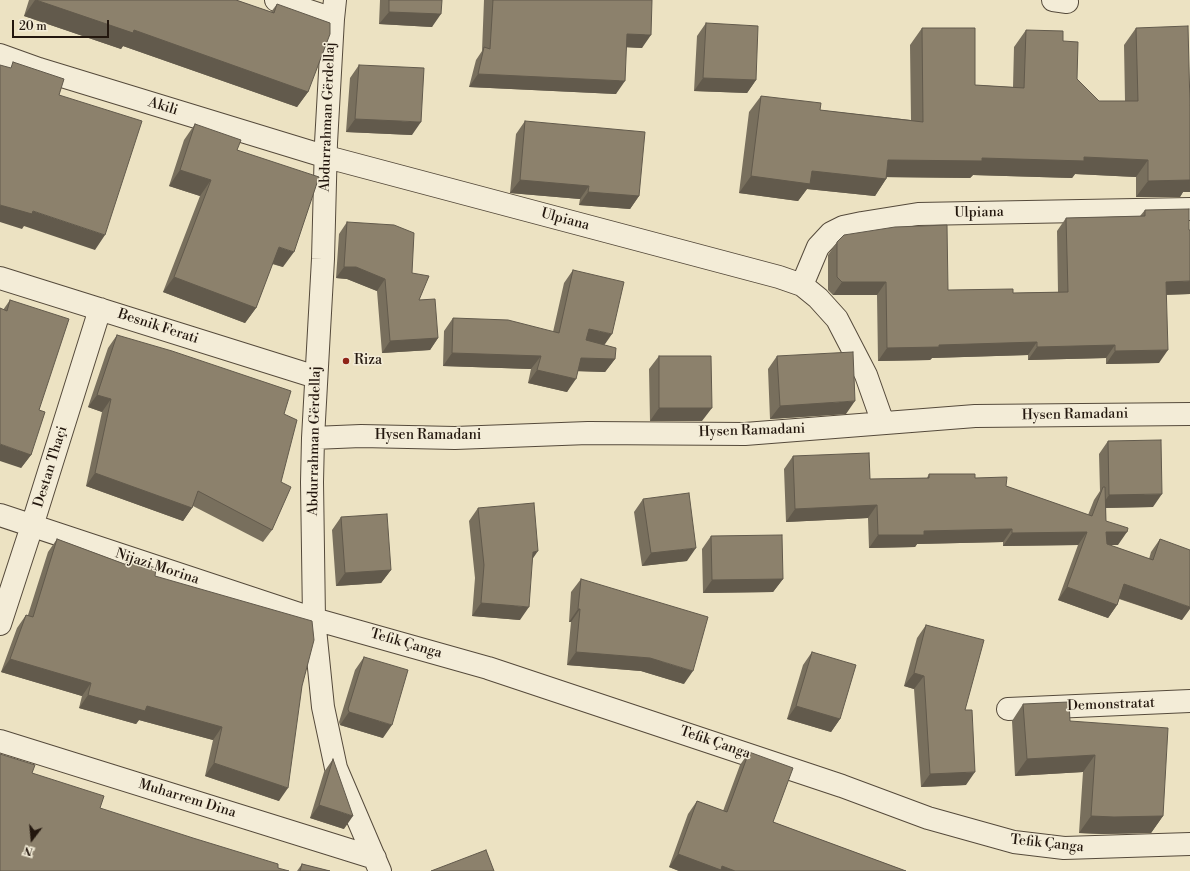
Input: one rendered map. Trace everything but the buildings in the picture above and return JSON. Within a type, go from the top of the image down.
[{"type":"street","points":[[276,0],[334,9]]},
{"type":"street","name":"Abdurrahman Gërdellaj","points":[[334,9],[326,143],[327,157],[313,438],[312,482],[314,619],[323,708],[336,768],[377,865]]},
{"type":"street","name":"Akili","points":[[0,55],[39,69],[327,157]]},
{"type":"street","name":"Ulpiana","points":[[327,157],[771,275],[802,285],[818,298],[837,319],[866,375],[882,423]]},
{"type":"street","name":"Ulpiana","points":[[802,285],[818,247],[831,233],[843,227],[862,223],[918,214],[1190,209]]},
{"type":"street","name":"Besnik Ferati","points":[[0,278],[316,377]]},
{"type":"street","name":"Destan Thaçi","points":[[0,624],[100,309]]},
{"type":"street","name":"Hysen Ramadani","points":[[313,438],[361,436],[456,438],[588,433],[745,434],[975,416],[1190,414]]},
{"type":"street","name":"Nijazi Morina","points":[[0,515],[314,619]]},
{"type":"street","name":"Tefik Çanga","points":[[314,619],[488,668],[828,781],[928,818],[1014,842],[1064,848],[1190,844]]},
{"type":"street","name":"Demonstratat","points":[[1008,709],[1190,701]]},
{"type":"street","name":"Muharrem Dina","points":[[0,741],[377,865]]},
{"type":"place","name":"Riza","points":[[346,361]]}]
